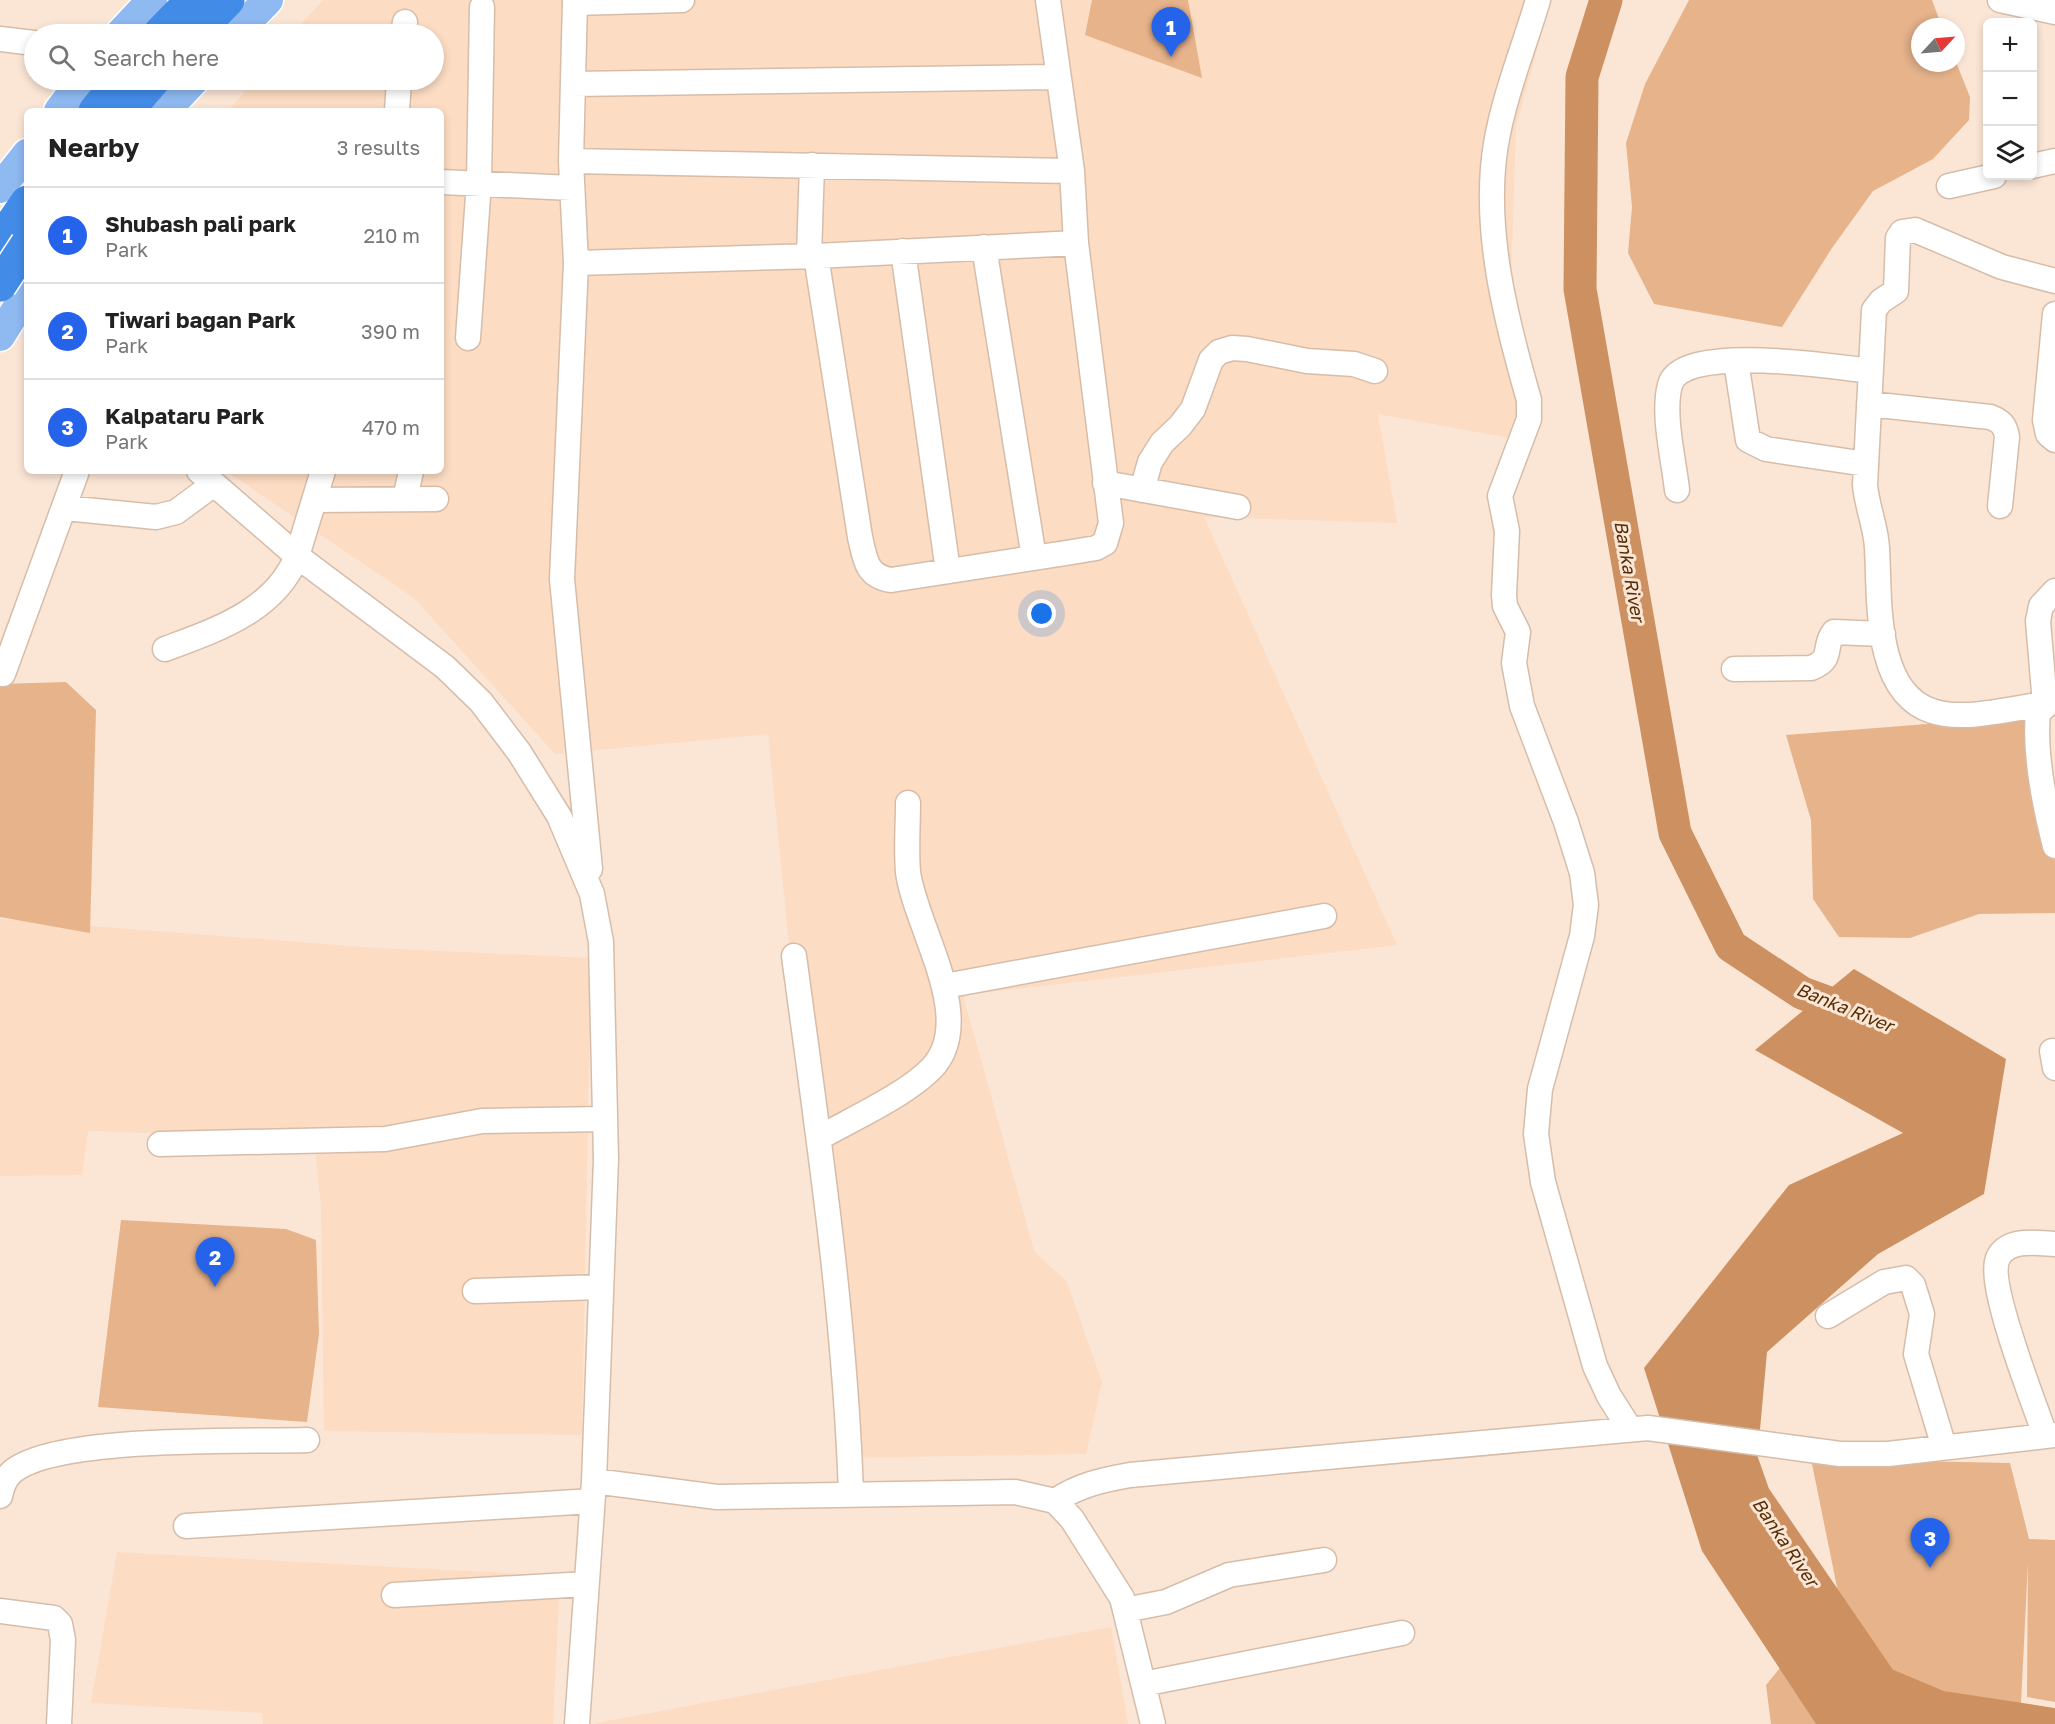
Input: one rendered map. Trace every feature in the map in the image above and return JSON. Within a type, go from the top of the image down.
[{"type":"highway","points":[[169,24],[192,0]]},
{"type":"highway","points":[[205,24],[228,0]]},
{"type":"highway","points":[[97,108],[112,90]]},
{"type":"highway","points":[[130,108],[145,90]]},
{"type":"highway","points":[[0,241],[24,206]]},
{"type":"highway","points":[[20,293],[24,265]]},
{"type":"main road","points":[[129,24],[152,0]]},
{"type":"main road","points":[[245,24],[268,0]]},
{"type":"main road","points":[[61,108],[75,90]]},
{"type":"main road","points":[[168,108],[185,90]]},
{"type":"main road","points":[[0,188],[24,158]]},
{"type":"main road","points":[[0,336],[20,293]]},
{"type":"street","points":[[577,1724],[593,1491],[605,1119],[601,942],[592,894],[562,579],[576,263],[571,161],[575,1],[682,0]]},
{"type":"street","points":[[812,165],[813,256],[865,562],[871,572],[880,578],[891,580],[1096,548],[1105,543],[1111,523],[1076,243],[1072,171],[1048,0]]},
{"type":"street","points":[[1538,0],[1496,144],[1492,206],[1501,276],[1529,400],[1529,419],[1500,496],[1507,531],[1504,595],[1505,606],[1518,632],[1515,663],[1521,706],[1570,832],[1582,873],[1586,905],[1582,936],[1540,1089],[1536,1134],[1543,1182],[1596,1366],[1609,1396],[1639,1429]]},
{"type":"street","points":[[2000,0],[2046,7]]},
{"type":"street","points":[[468,338],[478,182],[482,7]]},
{"type":"street","points":[[0,39],[24,42]]},
{"type":"street","points":[[573,84],[1057,77]]},
{"type":"street","points":[[397,108],[398,90]]},
{"type":"street","points":[[571,161],[1072,171]]},
{"type":"street","points":[[2037,165],[2055,161]]},
{"type":"street","points":[[1949,186],[1983,178]]},
{"type":"street","points":[[444,182],[572,188]]},
{"type":"street","points":[[2050,700],[1956,716],[1931,711],[1912,701],[1897,684],[1886,654],[1877,546],[1867,506],[1865,485],[1874,310],[1881,301],[1896,291],[1898,238],[1902,232],[1915,230],[2002,267],[2055,281]]},
{"type":"street","points":[[576,263],[813,256],[1076,243]]},
{"type":"street","points":[[984,247],[1034,558]]},
{"type":"street","points":[[903,251],[948,571]]},
{"type":"street","points":[[0,267],[20,293]]},
{"type":"street","points":[[2055,314],[2045,420],[2048,434],[2055,440]]},
{"type":"street","points":[[1142,490],[1150,462],[1162,443],[1180,426],[1193,409],[1211,360],[1219,352],[1232,348],[1247,349],[1307,361],[1353,364],[1375,371]]},
{"type":"street","points":[[1677,490],[1667,402],[1670,383],[1679,372],[1694,365],[1736,361],[1806,363],[1871,371]]},
{"type":"street","points":[[1736,361],[1748,440],[1766,449],[1866,464]]},
{"type":"street","points":[[1869,404],[1990,417],[1999,421],[2005,427],[2007,436],[2000,506]]},
{"type":"street","points":[[3,674],[65,508],[75,474]]},
{"type":"street","points":[[165,649],[215,630],[260,604],[282,581],[297,556],[322,474]]},
{"type":"street","points":[[405,499],[410,474]]},
{"type":"street","points":[[65,508],[156,518],[176,512],[206,477],[297,556],[445,667],[481,702],[519,752],[559,816],[592,894]]},
{"type":"street","points":[[1105,483],[1238,507]]},
{"type":"street","points":[[315,500],[436,499]]},
{"type":"street","points":[[2050,700],[2038,621],[2041,606],[2055,591]]},
{"type":"street","points":[[1734,669],[1811,669],[1821,665],[1827,657],[1834,632],[1883,634]]},
{"type":"street","points":[[2050,700],[2038,713],[2036,728],[2046,808],[2055,846]]},
{"type":"street","points":[[819,1138],[909,1086],[933,1067],[944,1046],[949,1013],[945,986],[917,909],[908,871],[908,803]]},
{"type":"street","points":[[945,986],[1324,916]]},
{"type":"street","points":[[794,956],[819,1138],[845,1372],[852,1494]]},
{"type":"street","points":[[160,1144],[385,1139],[483,1121],[605,1119]]},
{"type":"street","points":[[1055,1501],[1073,1489],[1099,1480],[1130,1475],[1541,1440],[1639,1429],[1840,1455],[1888,1455],[2050,1435],[2008,1330],[1996,1274],[1998,1258],[2008,1247],[2023,1243],[2055,1244]]},
{"type":"street","points":[[1828,1316],[1884,1282],[1906,1278],[1913,1285],[1922,1314],[1916,1354],[1944,1447]]},
{"type":"street","points":[[476,1291],[601,1287]]},
{"type":"street","points":[[0,1496],[3,1484],[11,1472],[27,1462],[84,1448],[307,1440]]},
{"type":"street","points":[[186,1526],[593,1491],[717,1497],[1015,1492],[1055,1501],[1072,1519],[1122,1598],[1153,1724]]},
{"type":"street","points":[[1125,1610],[1166,1602],[1229,1575],[1324,1560]]},
{"type":"street","points":[[394,1595],[586,1584]]},
{"type":"street","points":[[0,1611],[54,1618],[60,1624],[63,1640],[59,1724]]},
{"type":"street","points":[[1143,1684],[1402,1633]]},
{"type":"shaded area","points":[[323,0],[1551,0],[1516,126],[1509,347],[1537,443],[1378,414],[1397,523],[1204,517],[1397,945],[963,995],[1034,1251],[1067,1282],[1102,1382],[1086,1454],[840,1458],[768,734],[555,754],[414,598],[230,474],[444,474],[444,108],[231,108],[246,90],[444,90],[444,24],[301,24]]},
{"type":"shaded area","points":[[1092,0],[1188,0],[1202,78],[1085,35]]},
{"type":"shaded area","points":[[1689,0],[1932,0],[1939,18],[1911,18],[1911,72],[1960,72],[1970,97],[1969,120],[1933,159],[1873,191],[1832,248],[1782,327],[1654,304],[1628,253],[1632,207],[1626,143],[1645,84]]},
{"type":"shaded area","points":[[66,682],[96,710],[90,933],[0,917],[0,684]]},
{"type":"shaded area","points":[[2030,716],[2055,831],[2055,913],[1979,914],[1910,938],[1839,937],[1813,899],[1811,820],[1786,735]]},
{"type":"shaded area","points":[[0,919],[377,948],[591,958],[582,1435],[324,1431],[321,1206],[314,1138],[88,1131],[82,1175],[0,1176]]},
{"type":"shaded area","points":[[121,1220],[286,1229],[316,1240],[319,1334],[307,1422],[98,1407]]},
{"type":"shaded area","points":[[1811,1459],[2010,1463],[2029,1539],[2055,1540],[2055,1702],[2027,1697],[2028,1562],[2020,1724],[1771,1724],[1766,1685],[1839,1597]]},
{"type":"shaded area","points":[[117,1552],[560,1576],[553,1724],[263,1724],[262,1713],[91,1703]]},
{"type":"shaded area","points":[[1111,1627],[1128,1724],[597,1724],[597,1723]]},
{"type":"water","points":[[1854,969],[2006,1059],[1984,1194],[1878,1254],[1767,1352],[1754,1496],[1882,1683],[2033,1724],[1816,1724],[1702,1551],[1644,1368],[1789,1185],[1903,1133],[1755,1050]]},
{"type":"waterway","name":"Banka River","points":[[1606,0],[1582,77],[1580,289],[1675,833],[1731,946],[1802,993],[1859,1014]]},
{"type":"waterway","name":"Banka River","points":[[1741,1459],[1754,1496],[1882,1683],[1939,1707],[2050,1724]]},
{"type":"place","name":"Shubash pali park","points":[[1171,57]]},
{"type":"place","name":"Tiwari bagan Park","points":[[215,1287]]},
{"type":"place","name":"Kalpataru Park","points":[[1930,1568]]}]
